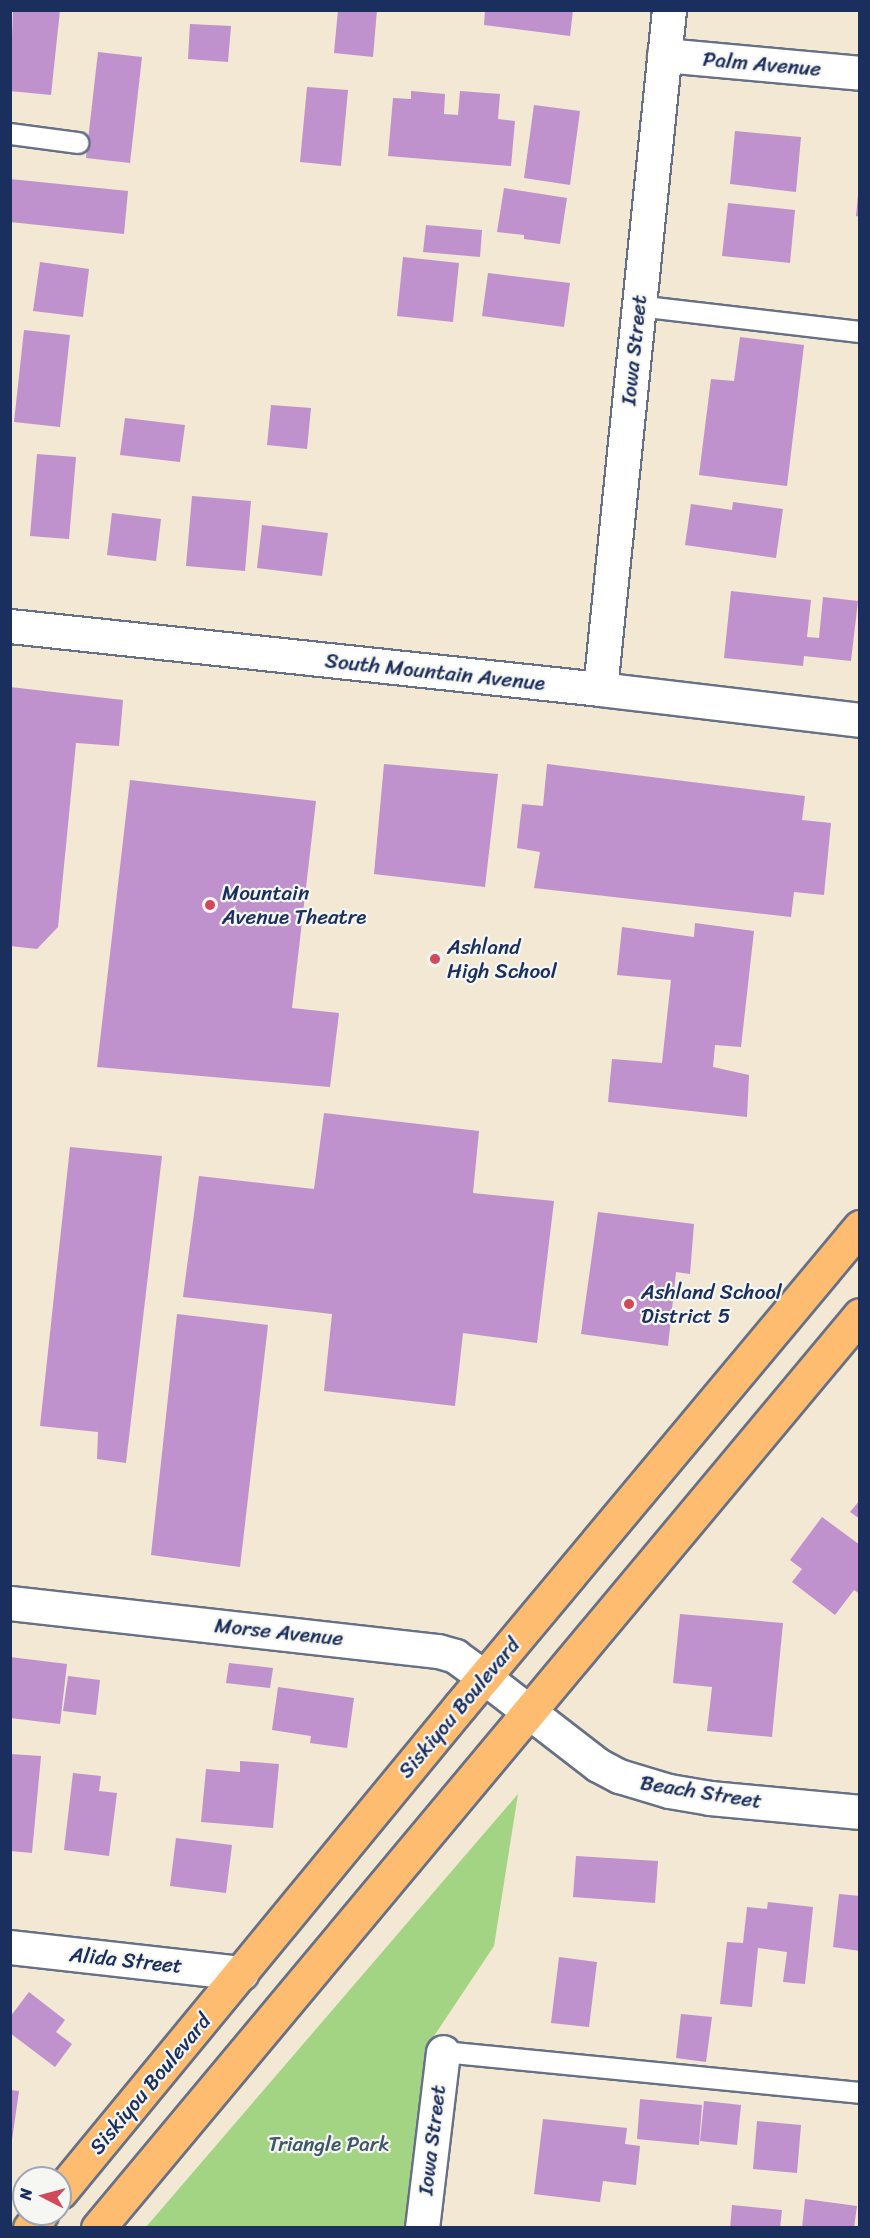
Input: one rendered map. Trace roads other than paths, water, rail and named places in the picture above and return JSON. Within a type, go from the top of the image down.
[{"type":"main road","name":"Siskiyou Boulevard","points":[[72,2178],[484,1677],[860,1227]]},
{"type":"main road","points":[[98,2228],[860,1315]]},
{"type":"street","name":"Iowa Street","points":[[600,689],[669,10]]},
{"type":"street","name":"Palm Avenue","points":[[664,55],[860,73]]},
{"type":"street","name":"South Mountain Avenue","points":[[10,626],[600,689],[860,720]]},
{"type":"street","name":"Morse Avenue","points":[[10,1603],[438,1651],[455,1656],[529,1711]]},
{"type":"street","name":"Beach Street","points":[[529,1711],[598,1765],[640,1784],[710,1798],[860,1812]]},
{"type":"street","name":"Alida Street","points":[[10,1947],[242,1973]]},
{"type":"street","name":"Iowa Street","points":[[422,2228],[443,2052]]},
{"type":"lane","points":[[10,134],[78,143]]},
{"type":"lane","points":[[638,306],[860,332]]},
{"type":"lane","points":[[443,2052],[860,2093]]},
{"type":"place","name":"Mountain Avenue Theatre","points":[[210,905]]},
{"type":"place","name":"Ashland High School","points":[[435,959]]},
{"type":"place","name":"Ashland School District 5","points":[[629,1304]]},
{"type":"park label","name":"Triangle Park","points":[[329,2144]]}]
